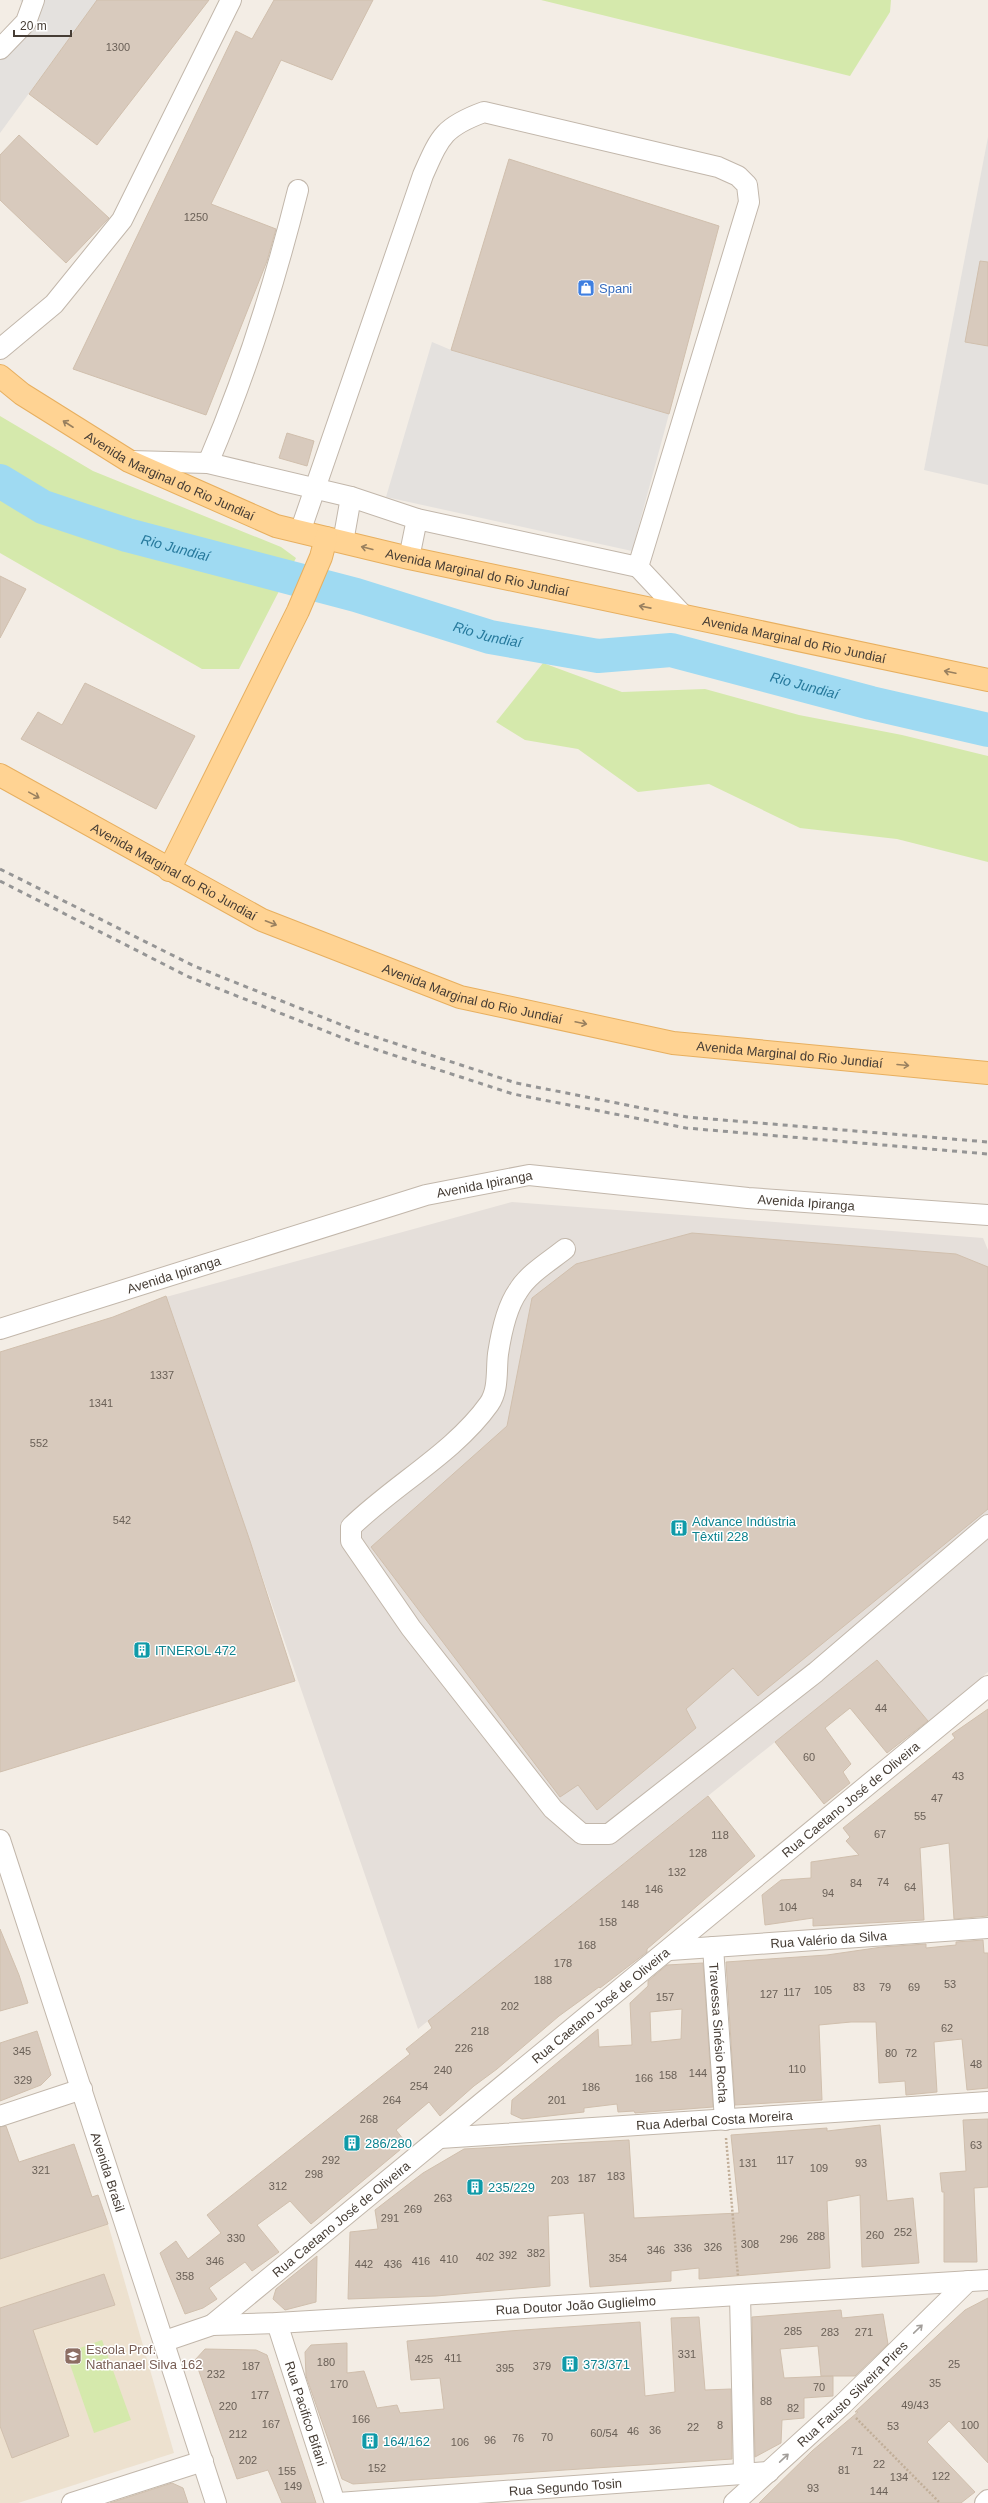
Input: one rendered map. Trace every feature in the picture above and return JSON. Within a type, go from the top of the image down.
[{"type":"main road","name":"Avenida Marginal do Rio Jundiaí","points":[[0,376],[22,394],[129,461],[276,526],[300,532],[330,546],[408,558],[988,680]]},
{"type":"main road","points":[[169,870],[330,546]]},
{"type":"main road","name":"Avenida Marginal do Rio Jundiaí","points":[[0,775],[169,870],[262,920],[460,997],[673,1043],[988,1073]]},
{"type":"street","points":[[0,49],[26,22],[34,0]]},
{"type":"street","points":[[0,349],[54,304],[122,220],[231,0]]},
{"type":"street","points":[[300,532],[423,175],[439,140],[459,121],[484,112],[684,157],[718,167],[738,176],[747,185],[749,202],[638,567]]},
{"type":"street","points":[[208,463],[253,343],[284,244],[298,190]]},
{"type":"street","points":[[129,461],[208,463],[351,497],[417,519],[638,567],[683,615]]},
{"type":"street","points":[[330,546],[351,497]]},
{"type":"street","points":[[408,558],[417,519]]},
{"type":"street","name":"Avenida Ipiranga","points":[[0,1329],[426,1195],[529,1175],[748,1198],[988,1215]]},
{"type":"street","points":[[566,1249],[518,1290],[509,1307],[498,1353],[495,1390],[490,1402],[470,1429],[374,1505],[351,1527],[351,1541],[411,1628],[553,1809],[582,1834],[609,1834],[816,1672],[988,1525]]},
{"type":"street","name":"Rua Caetano José de Oliveira","points":[[212,2325],[670,1950],[988,1686]]},
{"type":"street","name":"Avenida Brasil","points":[[0,1840],[165,2341],[216,2503]]},
{"type":"street","name":"Rua Valério da Silva","points":[[670,1950],[988,1928]]},
{"type":"street","name":"Travessa Sinésio Rocha","points":[[713,1947],[724,2120]]},
{"type":"street","points":[[0,2116],[82,2089]]},
{"type":"street","name":"Rua Aderbal Costa Moreira","points":[[440,2138],[988,2102]]},
{"type":"street","name":"Rua Doutor João Guglielmo","points":[[165,2341],[212,2325],[277,2323],[988,2280]]},
{"type":"street","name":"Rua Fausto Silveira Pires","points":[[734,2503],[842,2404],[968,2281]]},
{"type":"street","points":[[740,2295],[744,2474]]},
{"type":"street","name":"Rua Pacifico Bifani","points":[[277,2323],[335,2503]]},
{"type":"street","points":[[72,2503],[203,2461]]},
{"type":"street","name":"Rua Segundo Tosin","points":[[338,2503],[769,2472]]},
{"type":"street","points":[[985,2503],[988,2500]]},
{"type":"path","points":[[724,2120],[740,2295]]},
{"type":"path","points":[[842,2404],[940,2503]]},
{"type":"shaded area","points":[[20,0],[97,0],[0,133],[0,52],[38,23]]},
{"type":"shaded area","points":[[988,137],[988,485],[924,470]]},
{"type":"shaded area","points":[[432,342],[451,350],[669,414],[632,551],[386,497]]},
{"type":"shaded area","points":[[512,1202],[983,1238],[988,1250],[988,1672],[929,1722],[877,1660],[418,2029],[166,1297]]},
{"type":"shaded area","name":"Escola Prof. Nathanael Silva 162","points":[[108,2224],[174,2453],[18,2503],[0,2503],[0,2259]]},
{"type":"green space","points":[[541,0],[891,0],[890,12],[850,76]]},
{"type":"green space","points":[[0,416],[93,471],[281,547],[296,558],[239,669],[202,669],[0,553]]},
{"type":"green space","points":[[543,663],[622,692],[705,689],[799,715],[902,735],[988,756],[988,862],[897,839],[800,828],[709,784],[638,792],[578,749],[525,740],[496,722]]},
{"type":"green space","points":[[102,2340],[131,2420],[94,2433],[66,2353]]},
{"type":"building","points":[[97,0],[209,0],[97,145],[29,94]]},
{"type":"building","points":[[274,0],[373,0],[332,80],[281,60],[211,204],[276,229],[267,261],[206,415],[73,369],[236,31],[252,39]]},
{"type":"building","points":[[19,135],[109,218],[66,263],[0,200],[0,155]]},
{"type":"building","name":"Spani","points":[[509,159],[719,226],[669,414],[451,350]]},
{"type":"building","points":[[980,261],[988,262],[988,346],[965,342]]},
{"type":"building","points":[[287,433],[314,441],[307,466],[279,458]]},
{"type":"building","points":[[0,576],[26,589],[0,638]]},
{"type":"building","points":[[85,683],[195,736],[156,809],[21,739],[38,712],[62,725]]},
{"type":"building","name":"Advance Indústria Têxtil 228","points":[[692,1233],[956,1254],[988,1267],[988,1509],[758,1696],[733,1668],[686,1709],[696,1728],[597,1810],[578,1785],[560,1797],[371,1547],[507,1426],[532,1298],[576,1264]]},
{"type":"building","points":[[166,1296],[250,1541],[295,1681],[0,1772],[0,1352],[113,1317]]},
{"type":"building","points":[[877,1660],[928,1721],[887,1753],[850,1708],[825,1728],[851,1764],[843,1772],[850,1783],[824,1804],[775,1742]]},
{"type":"building","points":[[988,1709],[988,1916],[954,1919],[949,1843],[920,1848],[924,1920],[813,1926],[813,1918],[765,1925],[762,1895],[781,1880],[811,1878],[811,1862],[859,1855],[846,1841],[850,1837],[843,1828],[955,1738],[952,1734]]},
{"type":"building","points":[[708,1796],[755,1856],[647,1949],[647,1952],[600,1988],[599,1987],[559,2016],[440,2116],[429,2102],[396,2130],[407,2144],[311,2224],[290,2201],[257,2225],[279,2252],[252,2271],[245,2262],[209,2288],[217,2299],[203,2308],[185,2314],[160,2253],[176,2241],[188,2259],[221,2233],[207,2215],[410,2054],[406,2049],[432,2028],[428,2021]]},
{"type":"building","points":[[0,1929],[19,1975],[28,2003],[0,2011]]},
{"type":"building","points":[[983,1940],[984,1953],[988,1953],[988,2088],[967,2090],[962,2039],[934,2042],[937,2092],[906,2095],[905,2081],[879,2083],[876,2022],[851,2022],[819,2025],[822,2100],[735,2105],[726,1962],[827,1955],[882,1947],[926,1944],[926,1948],[956,1945],[956,1942]]},
{"type":"building","points":[[703,1963],[713,2107],[635,2113],[634,2111],[618,2112],[617,2104],[584,2108],[584,2112],[522,2119],[511,2114],[512,2100],[598,2029],[599,2047],[632,2045],[630,2003],[648,1986],[648,1981],[667,1965]],"holes":[[[682,2009],[681,2039],[651,2042],[650,2012]]]},
{"type":"building","points":[[37,2031],[51,2075],[41,2085],[0,2101],[0,2043]]},
{"type":"building","points":[[988,2119],[988,2187],[974,2188],[977,2262],[944,2262],[944,2192],[942,2192],[940,2173],[966,2171],[963,2120]]},
{"type":"building","points":[[880,2125],[887,2201],[913,2198],[919,2263],[862,2267],[860,2195],[827,2201],[830,2268],[699,2279],[699,2268],[671,2271],[671,2281],[590,2287],[584,2213],[548,2216],[550,2286],[436,2296],[348,2299],[350,2232],[378,2229],[375,2210],[423,2173],[464,2149],[629,2140],[634,2218],[739,2213],[731,2135],[827,2128],[827,2131]]},
{"type":"building","points":[[6,2126],[19,2162],[74,2144],[92,2197],[98,2195],[108,2224],[0,2259],[0,2127]]},
{"type":"building","points":[[317,2256],[316,2302],[285,2310],[273,2299],[276,2289]]},
{"type":"building","points":[[104,2274],[115,2305],[33,2330],[69,2436],[12,2458],[0,2426],[0,2308]]},
{"type":"building","points":[[988,2298],[988,2463],[949,2421],[927,2442],[975,2492],[961,2503],[759,2503],[812,2451],[858,2412],[855,2412],[965,2310]]},
{"type":"building","points":[[841,2310],[842,2318],[883,2314],[888,2344],[855,2376],[833,2376],[833,2396],[804,2398],[804,2418],[782,2420],[781,2443],[755,2457],[752,2317]],"holes":[[[818,2346],[821,2376],[833,2376],[784,2378],[780,2349]]]},
{"type":"building","points":[[699,2317],[705,2390],[731,2389],[732,2459],[353,2484],[342,2479],[306,2376],[305,2352],[311,2345],[347,2343],[347,2373],[364,2371],[377,2408],[397,2405],[400,2413],[444,2409],[440,2378],[411,2380],[407,2341],[509,2331],[640,2322],[645,2396],[675,2392],[671,2318]]},
{"type":"building","points":[[205,2349],[256,2350],[267,2355],[316,2503],[282,2503],[268,2470],[237,2479],[195,2360]]},
{"type":"building","points":[[172,2483],[183,2488],[188,2503],[110,2503]]},
{"type":"waterway","name":"Rio Jundiaí","points":[[0,481],[43,507],[127,535],[356,595],[490,637],[598,656],[671,650],[871,703],[988,730]]},
{"type":"railway","points":[[0,869],[194,966],[357,1031],[516,1083],[687,1117],[988,1142]]},
{"type":"railway","points":[[0,881],[189,977],[353,1042],[513,1094],[686,1128],[988,1154]]},
{"type":"place","name":"Spani","points":[[586,288]]},
{"type":"place","name":"Advance Indústria Têxtil 228","points":[[679,1528]]},
{"type":"place","name":"ITNEROL 472","points":[[142,1650]]},
{"type":"place","name":"286/280","points":[[352,2143]]},
{"type":"place","name":"235/229","points":[[475,2187]]},
{"type":"place","name":"Escola Prof. Nathanael Silva 162","points":[[73,2356]]},
{"type":"place","name":"373/371","points":[[570,2364]]},
{"type":"place","name":"164/162","points":[[370,2441]]}]
